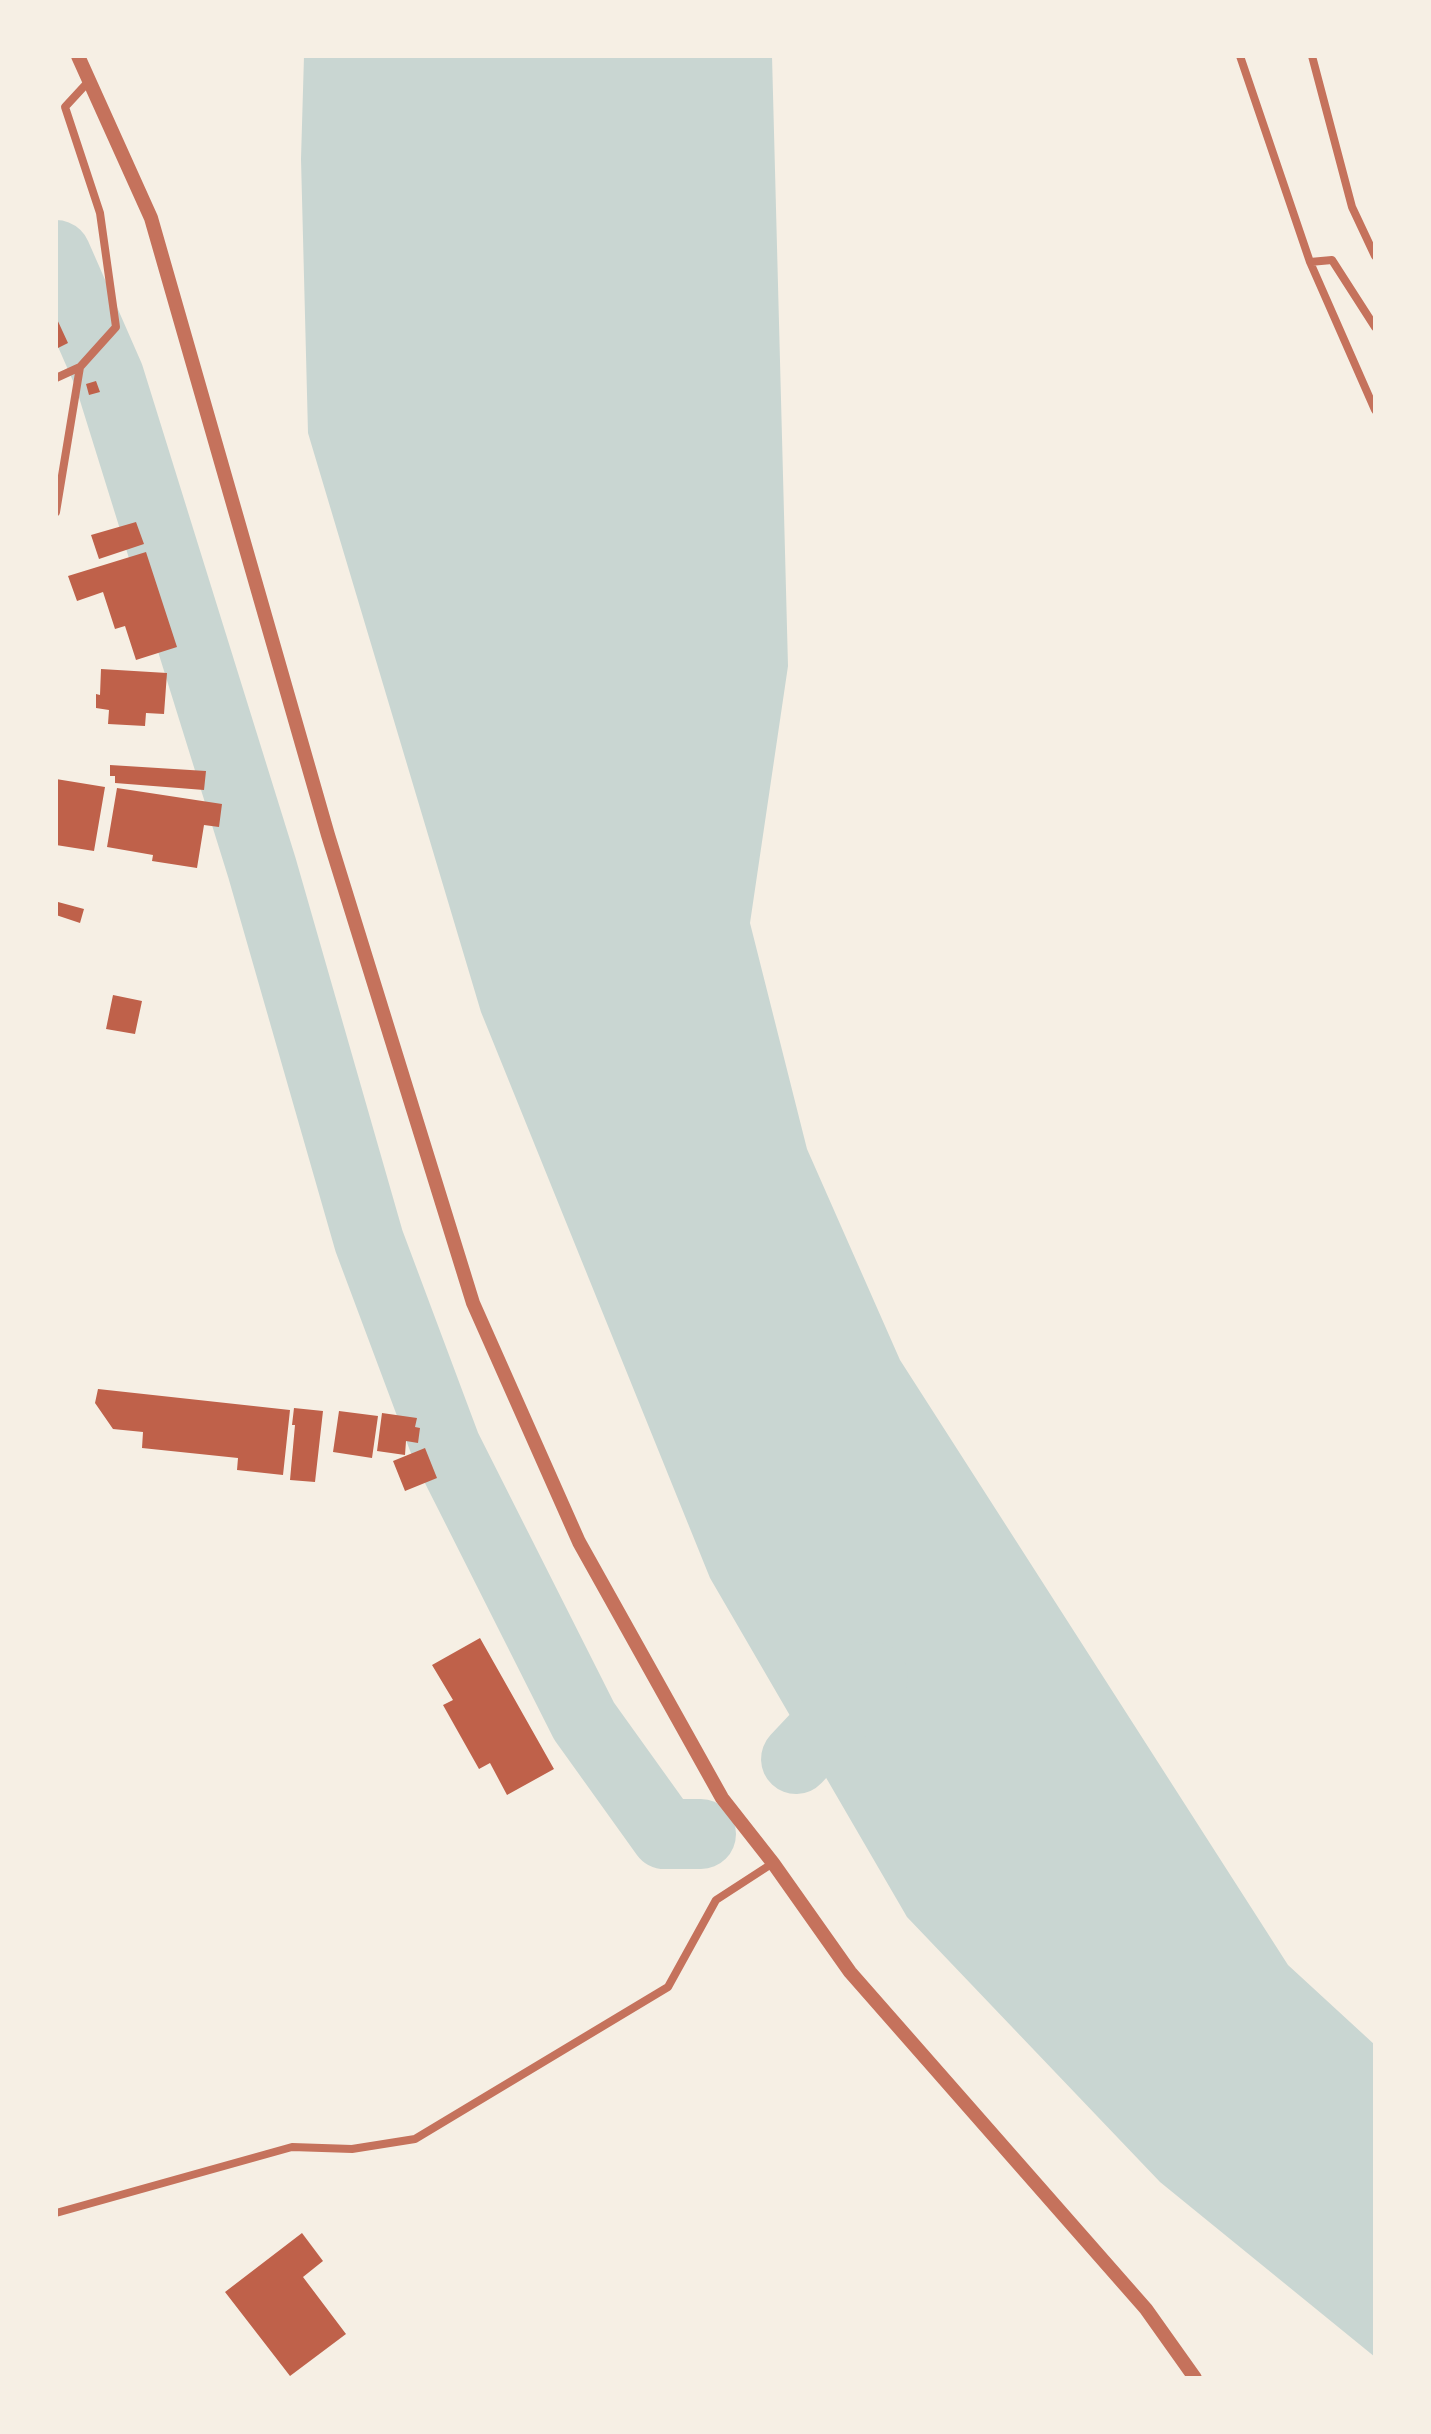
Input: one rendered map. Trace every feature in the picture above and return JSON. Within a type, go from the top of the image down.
[{"type":"street","points":[[78,56],[151,218],[328,835],[473,1303],[579,1542],[722,1798],[773,1863],[850,1972],[1146,2309],[1195,2378]]},
{"type":"street","points":[[1240,56],[1310,262],[1375,410]]},
{"type":"street","points":[[1312,56],[1352,207],[1375,256]]},
{"type":"street","points":[[56,378],[80,367],[116,327],[100,213],[65,107],[89,81]]},
{"type":"street","points":[[1310,262],[1332,260],[1375,327]]},
{"type":"street","points":[[56,512],[80,367]]},
{"type":"street","points":[[56,2213],[292,2147],[352,2149],[415,2139],[668,1987],[716,1900],[773,1863]]},
{"type":"shaded area","points":[[304,56],[772,56],[788,666],[750,923],[807,1149],[900,1360],[1288,1965],[1375,2045],[1375,2357],[1160,2182],[907,1917],[710,1578],[481,1012],[308,433],[301,159]]},
{"type":"building","points":[[56,317],[68,343],[56,349]]},
{"type":"building","points":[[96,381],[100,392],[89,395],[86,384]]},
{"type":"building","points":[[136,522],[144,544],[99,559],[91,535]]},
{"type":"building","points":[[146,552],[177,647],[136,660],[125,626],[115,629],[103,592],[77,601],[68,576]]},
{"type":"building","points":[[101,669],[167,673],[164,714],[146,713],[145,726],[108,724],[109,710],[96,708]]},
{"type":"building","points":[[110,765],[206,771],[204,790],[115,783],[115,776],[110,776]]},
{"type":"building","points":[[56,779],[105,787],[94,851],[56,845]]},
{"type":"building","points":[[117,788],[222,804],[219,827],[204,825],[197,868],[152,861],[153,855],[107,847]]},
{"type":"building","points":[[58,902],[84,909],[80,923],[56,915]]},
{"type":"building","points":[[113,995],[142,1001],[135,1034],[106,1029]]},
{"type":"building","points":[[98,1389],[290,1410],[283,1475],[237,1470],[238,1458],[142,1448],[143,1432],[113,1429],[95,1403]]},
{"type":"building","points":[[294,1408],[323,1411],[315,1482],[290,1480]]},
{"type":"building","points":[[339,1411],[378,1416],[372,1458],[333,1452]]},
{"type":"building","points":[[382,1413],[417,1418],[415,1427],[420,1428],[418,1443],[406,1441],[405,1455],[377,1451]]},
{"type":"building","points":[[425,1448],[437,1478],[405,1491],[393,1461]]},
{"type":"building","points":[[480,1638],[554,1769],[507,1795],[490,1763],[479,1769],[443,1705],[453,1700],[432,1665]]},
{"type":"building","points":[[302,2233],[323,2261],[303,2277],[346,2334],[290,2376],[225,2292]]},
{"type":"waterway","points":[[56,255],[109,376],[262,868],[369,1241],[446,1447],[584,1721],[665,1834],[701,1834]]},
{"type":"waterway","points":[[796,1759],[873,1677]]}]
